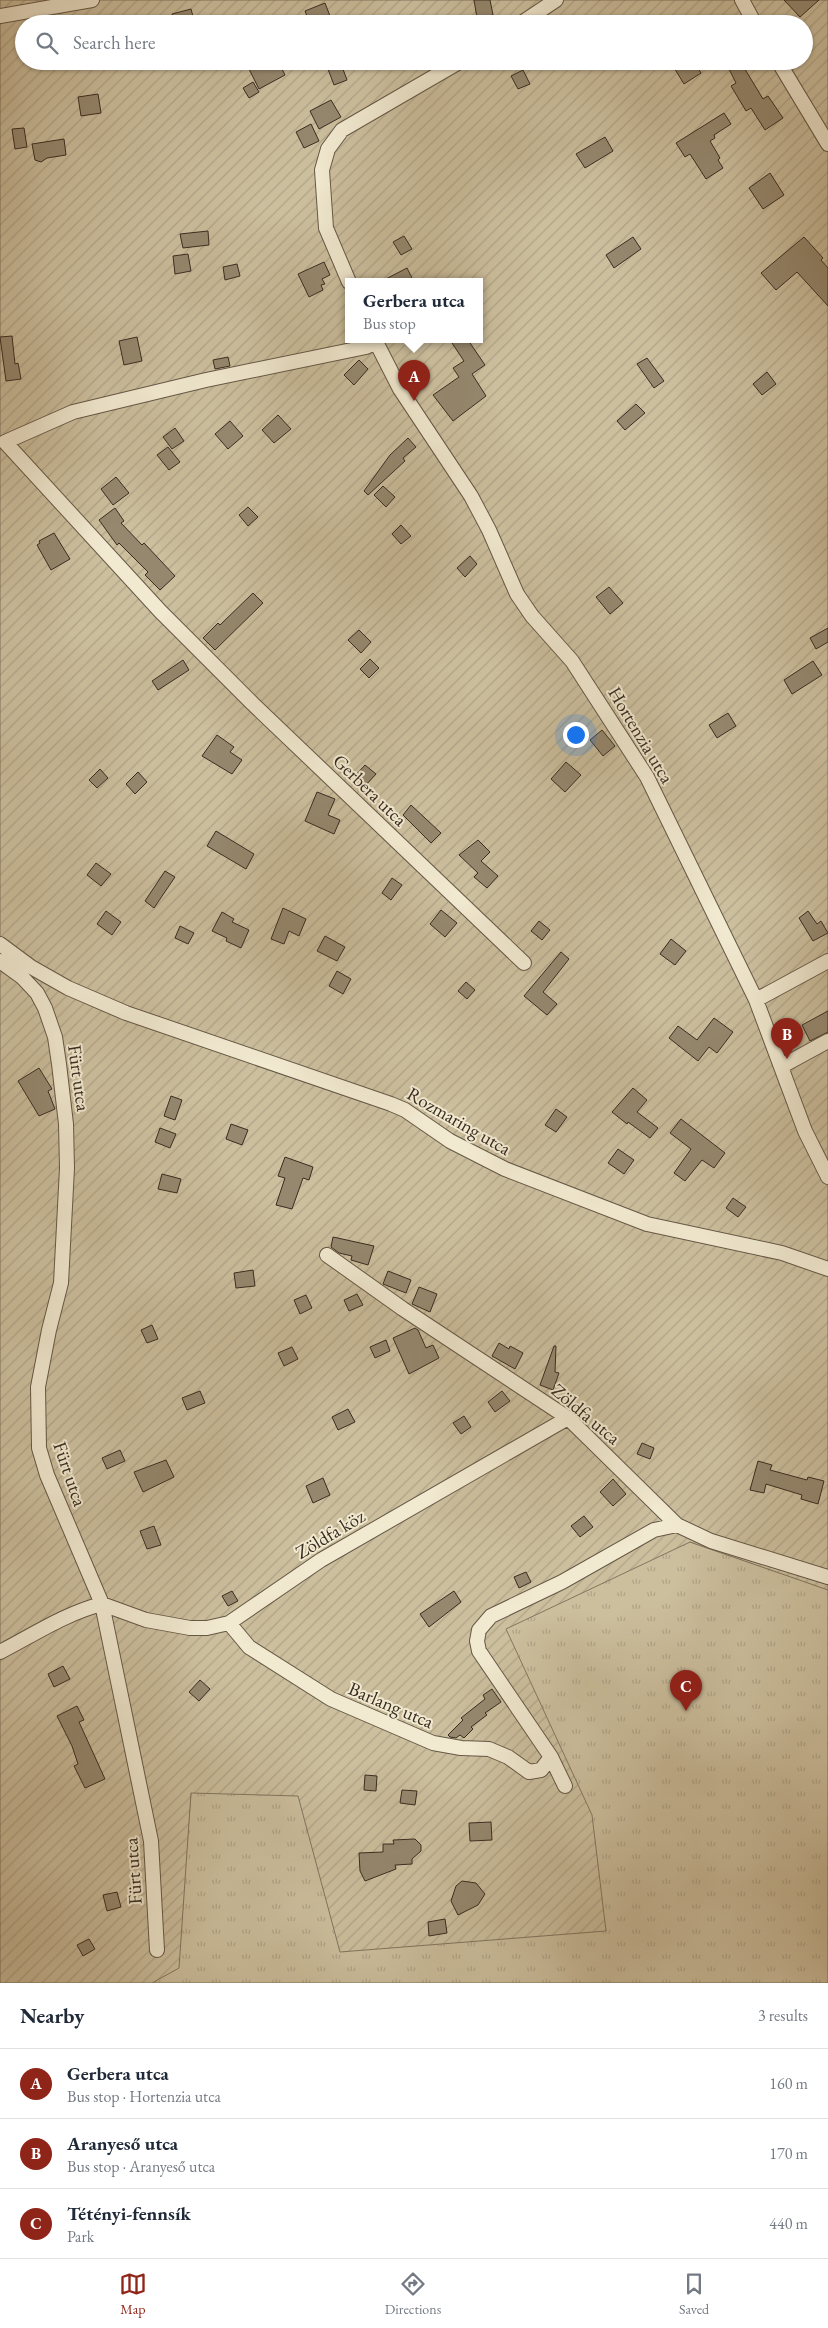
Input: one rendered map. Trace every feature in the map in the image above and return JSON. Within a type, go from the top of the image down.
[{"type":"street","points":[[0,16],[92,0]]},
{"type":"street","points":[[534,15],[556,0]]},
{"type":"street","points":[[742,0],[750,15]]},
{"type":"street","points":[[347,278],[326,228],[322,170],[328,149],[342,130],[445,70]]},
{"type":"street","points":[[783,70],[828,144]]},
{"type":"street","name":"Gerbera utca","points":[[373,343],[366,347],[206,380],[73,412],[6,442],[173,624],[253,704],[524,963]]},
{"type":"street","name":"Hortenzia utca","points":[[377,343],[400,389],[471,496],[489,530],[517,594],[532,616],[572,661],[647,776],[756,1000],[805,1131],[828,1177]]},
{"type":"street","name":"Rozmaring utca","points":[[0,944],[31,967],[68,988],[126,1013],[310,1078],[391,1104],[404,1110],[450,1141],[505,1169],[647,1224],[782,1253],[828,1269]]},
{"type":"street","name":"Fürt utca","points":[[0,961],[22,978],[37,993],[45,1008],[59,1064],[66,1124],[67,1168],[61,1283],[49,1330],[38,1387],[39,1448],[47,1476],[102,1604],[151,1841],[157,1950]]},
{"type":"street","points":[[756,1000],[828,961]]},
{"type":"street","points":[[782,1066],[828,1041]]},
{"type":"street","name":"Zöldfa utca","points":[[327,1255],[403,1309],[568,1418],[677,1526],[712,1542],[828,1576]]},
{"type":"street","name":"Zöldfa köz","points":[[102,1604],[146,1620],[190,1628],[207,1628],[229,1623],[321,1560],[568,1418]]},
{"type":"street","points":[[565,1786],[551,1758],[480,1651],[477,1641],[479,1630],[491,1616],[562,1582],[654,1530],[677,1526]]},
{"type":"street","points":[[0,1652],[67,1617],[102,1604]]},
{"type":"street","name":"Barlang utca","points":[[229,1623],[249,1647],[331,1699],[433,1743],[461,1748],[489,1749],[508,1757],[529,1772],[541,1770],[551,1758]]},
{"type":"green space","points":[[0,0],[828,0],[828,1590],[690,1542],[506,1629],[592,1815],[606,1931],[340,1952],[298,1796],[191,1793],[179,1968],[152,1983],[0,1983]]},
{"type":"green space","points":[[664,1536],[690,1542],[828,1589],[828,1983],[152,1983],[185,1868],[191,1793]]},
{"type":"building","points":[[474,0],[490,0],[493,15],[476,15]]},
{"type":"building","points":[[784,0],[819,0],[802,15],[798,15]]},
{"type":"building","points":[[325,3],[330,15],[307,15],[305,11]]},
{"type":"building","points":[[191,9],[193,15],[172,15]]},
{"type":"building","points":[[250,70],[282,70],[285,75],[259,89]]},
{"type":"building","points":[[328,70],[343,70],[347,80],[334,85]]},
{"type":"building","points":[[523,70],[530,84],[518,89],[511,76]]},
{"type":"building","points":[[675,70],[699,70],[701,73],[684,84]]},
{"type":"building","points":[[730,70],[745,70],[763,99],[768,96],[783,118],[765,130],[751,108],[746,111],[731,86],[736,83]]},
{"type":"building","points":[[253,82],[259,92],[249,98],[243,88]]},
{"type":"building","points":[[98,94],[101,113],[81,116],[78,97]]},
{"type":"building","points":[[331,100],[341,117],[319,129],[310,111]]},
{"type":"building","points":[[724,113],[731,124],[714,135],[715,138],[710,141],[720,158],[718,160],[723,168],[706,179],[690,154],[685,157],[676,143]]},
{"type":"building","points":[[311,124],[319,141],[304,148],[296,132]]},
{"type":"building","points":[[24,128],[27,147],[15,149],[12,129]]},
{"type":"building","points":[[605,137],[613,151],[585,168],[576,154]]},
{"type":"building","points":[[64,139],[66,155],[47,158],[41,162],[35,160],[32,144]]},
{"type":"building","points":[[770,173],[784,195],[763,209],[749,188]]},
{"type":"building","points":[[208,231],[209,245],[183,248],[180,234]]},
{"type":"building","points":[[404,236],[412,249],[401,255],[393,242]]},
{"type":"building","points":[[633,237],[641,249],[614,268],[606,255]]},
{"type":"building","points":[[804,237],[823,258],[821,260],[828,268],[828,306],[797,272],[776,290],[761,273]]},
{"type":"building","points":[[188,254],[191,271],[175,274],[173,256]]},
{"type":"building","points":[[324,262],[330,275],[322,279],[325,284],[321,285],[323,290],[309,297],[298,274]]},
{"type":"building","points":[[237,264],[240,276],[225,280],[223,267]]},
{"type":"building","points":[[407,268],[412,278],[388,278]]},
{"type":"building","points":[[12,336],[15,364],[18,363],[21,379],[6,381],[0,337]]},
{"type":"building","points":[[137,337],[142,361],[124,365],[119,341]]},
{"type":"building","points":[[452,343],[470,343],[485,365],[472,374],[486,396],[453,421],[433,395],[459,377],[453,368],[464,361]]},
{"type":"building","points":[[228,357],[230,366],[215,369],[213,360]]},
{"type":"building","points":[[647,358],[664,381],[654,388],[637,364]]},
{"type":"building","points":[[359,360],[368,369],[354,385],[344,375]]},
{"type":"building","points":[[767,372],[776,384],[762,395],[753,384]]},
{"type":"building","points":[[636,404],[645,413],[625,430],[617,421]]},
{"type":"building","points":[[278,415],[291,429],[274,443],[262,430]]},
{"type":"building","points":[[230,421],[243,436],[228,449],[215,434]]},
{"type":"building","points":[[175,428],[184,441],[172,449],[163,437]]},
{"type":"building","points":[[408,438],[416,447],[403,458],[405,461],[368,495],[364,491],[390,455]]},
{"type":"building","points":[[168,447],[180,462],[169,470],[157,455]]},
{"type":"building","points":[[116,477],[129,493],[113,505],[101,489]]},
{"type":"building","points":[[383,486],[395,497],[386,507],[374,495]]},
{"type":"building","points":[[248,507],[258,517],[248,526],[239,515]]},
{"type":"building","points":[[115,508],[124,521],[121,523],[142,545],[144,543],[175,576],[160,590],[145,575],[148,572],[119,543],[117,545],[99,520]]},
{"type":"building","points":[[401,525],[411,536],[401,544],[392,534]]},
{"type":"building","points":[[54,533],[70,559],[51,570],[37,545],[40,543],[39,541]]},
{"type":"building","points":[[470,556],[477,564],[465,577],[457,568]]},
{"type":"building","points":[[609,587],[623,603],[610,614],[596,597]]},
{"type":"building","points":[[253,593],[263,603],[215,650],[203,638],[218,623],[220,625]]},
{"type":"building","points":[[828,628],[828,642],[816,649],[810,638]]},
{"type":"building","points":[[359,630],[371,642],[361,653],[348,640]]},
{"type":"building","points":[[370,659],[379,668],[369,678],[360,669]]},
{"type":"building","points":[[183,660],[189,670],[158,690],[152,681]]},
{"type":"building","points":[[813,661],[822,675],[792,694],[784,680]]},
{"type":"building","points":[[728,713],[736,726],[717,738],[709,725]]},
{"type":"building","points":[[602,730],[615,746],[603,756],[590,740]]},
{"type":"building","points":[[217,735],[234,747],[230,752],[242,760],[232,774],[202,756]]},
{"type":"building","points":[[566,762],[581,775],[565,792],[551,779]]},
{"type":"building","points":[[365,765],[376,774],[365,786],[354,777]]},
{"type":"building","points":[[100,769],[108,778],[97,788],[89,780]]},
{"type":"building","points":[[138,772],[147,782],[135,794],[126,784]]},
{"type":"building","points":[[317,792],[335,799],[328,815],[340,820],[334,834],[305,821]]},
{"type":"building","points":[[411,805],[441,833],[431,843],[403,815]]},
{"type":"building","points":[[216,831],[254,854],[246,869],[207,846]]},
{"type":"building","points":[[478,840],[490,852],[481,861],[498,876],[487,888],[474,877],[478,873],[459,855]]},
{"type":"building","points":[[96,863],[111,874],[101,886],[87,875]]},
{"type":"building","points":[[165,871],[175,877],[154,908],[145,901]]},
{"type":"building","points":[[392,878],[402,885],[391,900],[382,893]]},
{"type":"building","points":[[283,908],[306,919],[299,936],[289,931],[284,944],[271,939]]},
{"type":"building","points":[[441,910],[457,923],[445,937],[430,924]]},
{"type":"building","points":[[106,911],[121,922],[112,935],[97,924]]},
{"type":"building","points":[[808,911],[817,924],[821,921],[828,933],[813,941],[799,918]]},
{"type":"building","points":[[222,912],[234,919],[232,922],[249,930],[241,948],[226,941],[227,938],[212,931]]},
{"type":"building","points":[[539,921],[550,930],[542,940],[531,931]]},
{"type":"building","points":[[180,926],[194,933],[188,944],[175,938]]},
{"type":"building","points":[[325,936],[345,947],[337,961],[317,951]]},
{"type":"building","points":[[671,939],[686,951],[675,965],[660,954]]},
{"type":"building","points":[[561,952],[569,959],[543,992],[557,1004],[547,1015],[524,996]]},
{"type":"building","points":[[337,971],[351,979],[343,994],[329,986]]},
{"type":"building","points":[[466,982],[475,990],[467,999],[458,991]]},
{"type":"building","points":[[828,1011],[828,1032],[810,1041],[802,1025]]},
{"type":"building","points":[[714,1018],[733,1032],[717,1053],[709,1047],[698,1061],[669,1038],[678,1026],[697,1040]]},
{"type":"building","points":[[39,1068],[52,1089],[48,1091],[55,1109],[39,1116],[18,1081]]},
{"type":"building","points":[[633,1088],[647,1100],[637,1112],[658,1128],[650,1138],[612,1112]]},
{"type":"building","points":[[171,1096],[182,1100],[175,1120],[164,1116]]},
{"type":"building","points":[[556,1109],[567,1117],[556,1132],[545,1125]]},
{"type":"building","points":[[681,1119],[725,1153],[714,1168],[702,1160],[685,1181],[674,1173],[691,1149],[670,1133]]},
{"type":"building","points":[[231,1124],[248,1130],[242,1145],[226,1139]]},
{"type":"building","points":[[160,1128],[176,1134],[170,1148],[155,1142]]},
{"type":"building","points":[[618,1149],[634,1160],[624,1174],[608,1163]]},
{"type":"building","points":[[285,1157],[313,1167],[309,1180],[303,1178],[292,1209],[276,1205],[285,1178],[278,1176]]},
{"type":"building","points":[[162,1174],[181,1179],[177,1193],[158,1189]]},
{"type":"building","points":[[733,1198],[746,1207],[738,1217],[726,1208]]},
{"type":"building","points":[[333,1237],[374,1246],[368,1265],[351,1260],[352,1256],[339,1253],[331,1247]]},
{"type":"building","points":[[253,1270],[255,1286],[236,1288],[234,1273]]},
{"type":"building","points":[[388,1271],[411,1280],[406,1293],[383,1284]]},
{"type":"building","points":[[419,1287],[437,1294],[430,1312],[412,1304]]},
{"type":"building","points":[[357,1294],[363,1305],[349,1311],[344,1300]]},
{"type":"building","points":[[306,1295],[312,1308],[300,1314],[294,1300]]},
{"type":"building","points":[[152,1325],[158,1339],[147,1343],[141,1330]]},
{"type":"building","points":[[415,1328],[418,1330],[426,1348],[433,1345],[439,1358],[409,1374],[393,1338]]},
{"type":"building","points":[[386,1340],[390,1351],[375,1358],[370,1347]]},
{"type":"building","points":[[499,1343],[509,1349],[510,1346],[523,1353],[515,1369],[492,1356]]},
{"type":"building","points":[[554,1346],[556,1346],[555,1372],[559,1373],[553,1390],[540,1385]]},
{"type":"building","points":[[292,1347],[298,1359],[284,1366],[278,1353]]},
{"type":"building","points":[[200,1391],[205,1403],[187,1410],[182,1398]]},
{"type":"building","points":[[502,1391],[510,1401],[495,1412],[488,1402]]},
{"type":"building","points":[[348,1409],[355,1422],[338,1430],[332,1417]]},
{"type":"building","points":[[464,1416],[471,1427],[461,1434],[453,1423]]},
{"type":"building","points":[[642,1443],[654,1448],[650,1459],[637,1454]]},
{"type":"building","points":[[120,1450],[125,1461],[107,1469],[102,1458]]},
{"type":"building","points":[[166,1460],[174,1477],[143,1492],[134,1472]]},
{"type":"building","points":[[758,1461],[772,1465],[770,1470],[807,1480],[808,1477],[824,1481],[818,1504],[801,1499],[802,1495],[766,1484],[764,1493],[750,1490]]},
{"type":"building","points":[[323,1478],[330,1495],[313,1503],[306,1486]]},
{"type":"building","points":[[613,1479],[626,1494],[613,1506],[600,1492]]},
{"type":"building","points":[[584,1516],[593,1527],[580,1537],[571,1526]]},
{"type":"building","points":[[154,1526],[161,1545],[147,1549],[140,1531]]},
{"type":"building","points":[[526,1572],[531,1582],[519,1588],[514,1577]]},
{"type":"building","points":[[232,1591],[238,1601],[228,1606],[222,1596]]},
{"type":"building","points":[[454,1591],[461,1602],[429,1627],[420,1614]]},
{"type":"building","points":[[63,1666],[70,1679],[54,1687],[48,1674]]},
{"type":"building","points":[[200,1680],[210,1689],[199,1701],[189,1692]]},
{"type":"building","points":[[492,1689],[501,1702],[485,1713],[487,1715],[471,1727],[473,1729],[464,1738],[460,1735],[456,1738],[450,1737],[448,1735],[463,1720],[461,1718],[485,1699],[483,1695]]},
{"type":"building","points":[[77,1706],[84,1720],[79,1722],[105,1779],[85,1788],[74,1766],[78,1764],[72,1746],[57,1716]]},
{"type":"building","points":[[365,1775],[377,1776],[376,1791],[364,1790]]},
{"type":"building","points":[[402,1790],[417,1791],[415,1805],[400,1803]]},
{"type":"building","points":[[491,1822],[492,1840],[470,1841],[469,1823]]},
{"type":"building","points":[[415,1839],[421,1845],[421,1851],[412,1859],[412,1864],[395,1865],[396,1869],[365,1881],[360,1871],[359,1853],[383,1852],[383,1844],[394,1844],[393,1840]]},
{"type":"building","points":[[462,1881],[476,1883],[485,1894],[478,1905],[458,1915],[451,1901],[456,1886]]},
{"type":"building","points":[[117,1892],[121,1907],[107,1911],[103,1895]]},
{"type":"building","points":[[445,1919],[447,1933],[429,1936],[428,1922]]},
{"type":"building","points":[[89,1939],[95,1949],[83,1956],[77,1945]]},
{"type":"place","name":"Gerbera utca","points":[[414,401]]},
{"type":"place","name":"Aranyeső utca","points":[[787,1059]]},
{"type":"place","name":"Tétényi-fennsík","points":[[686,1711]]}]
